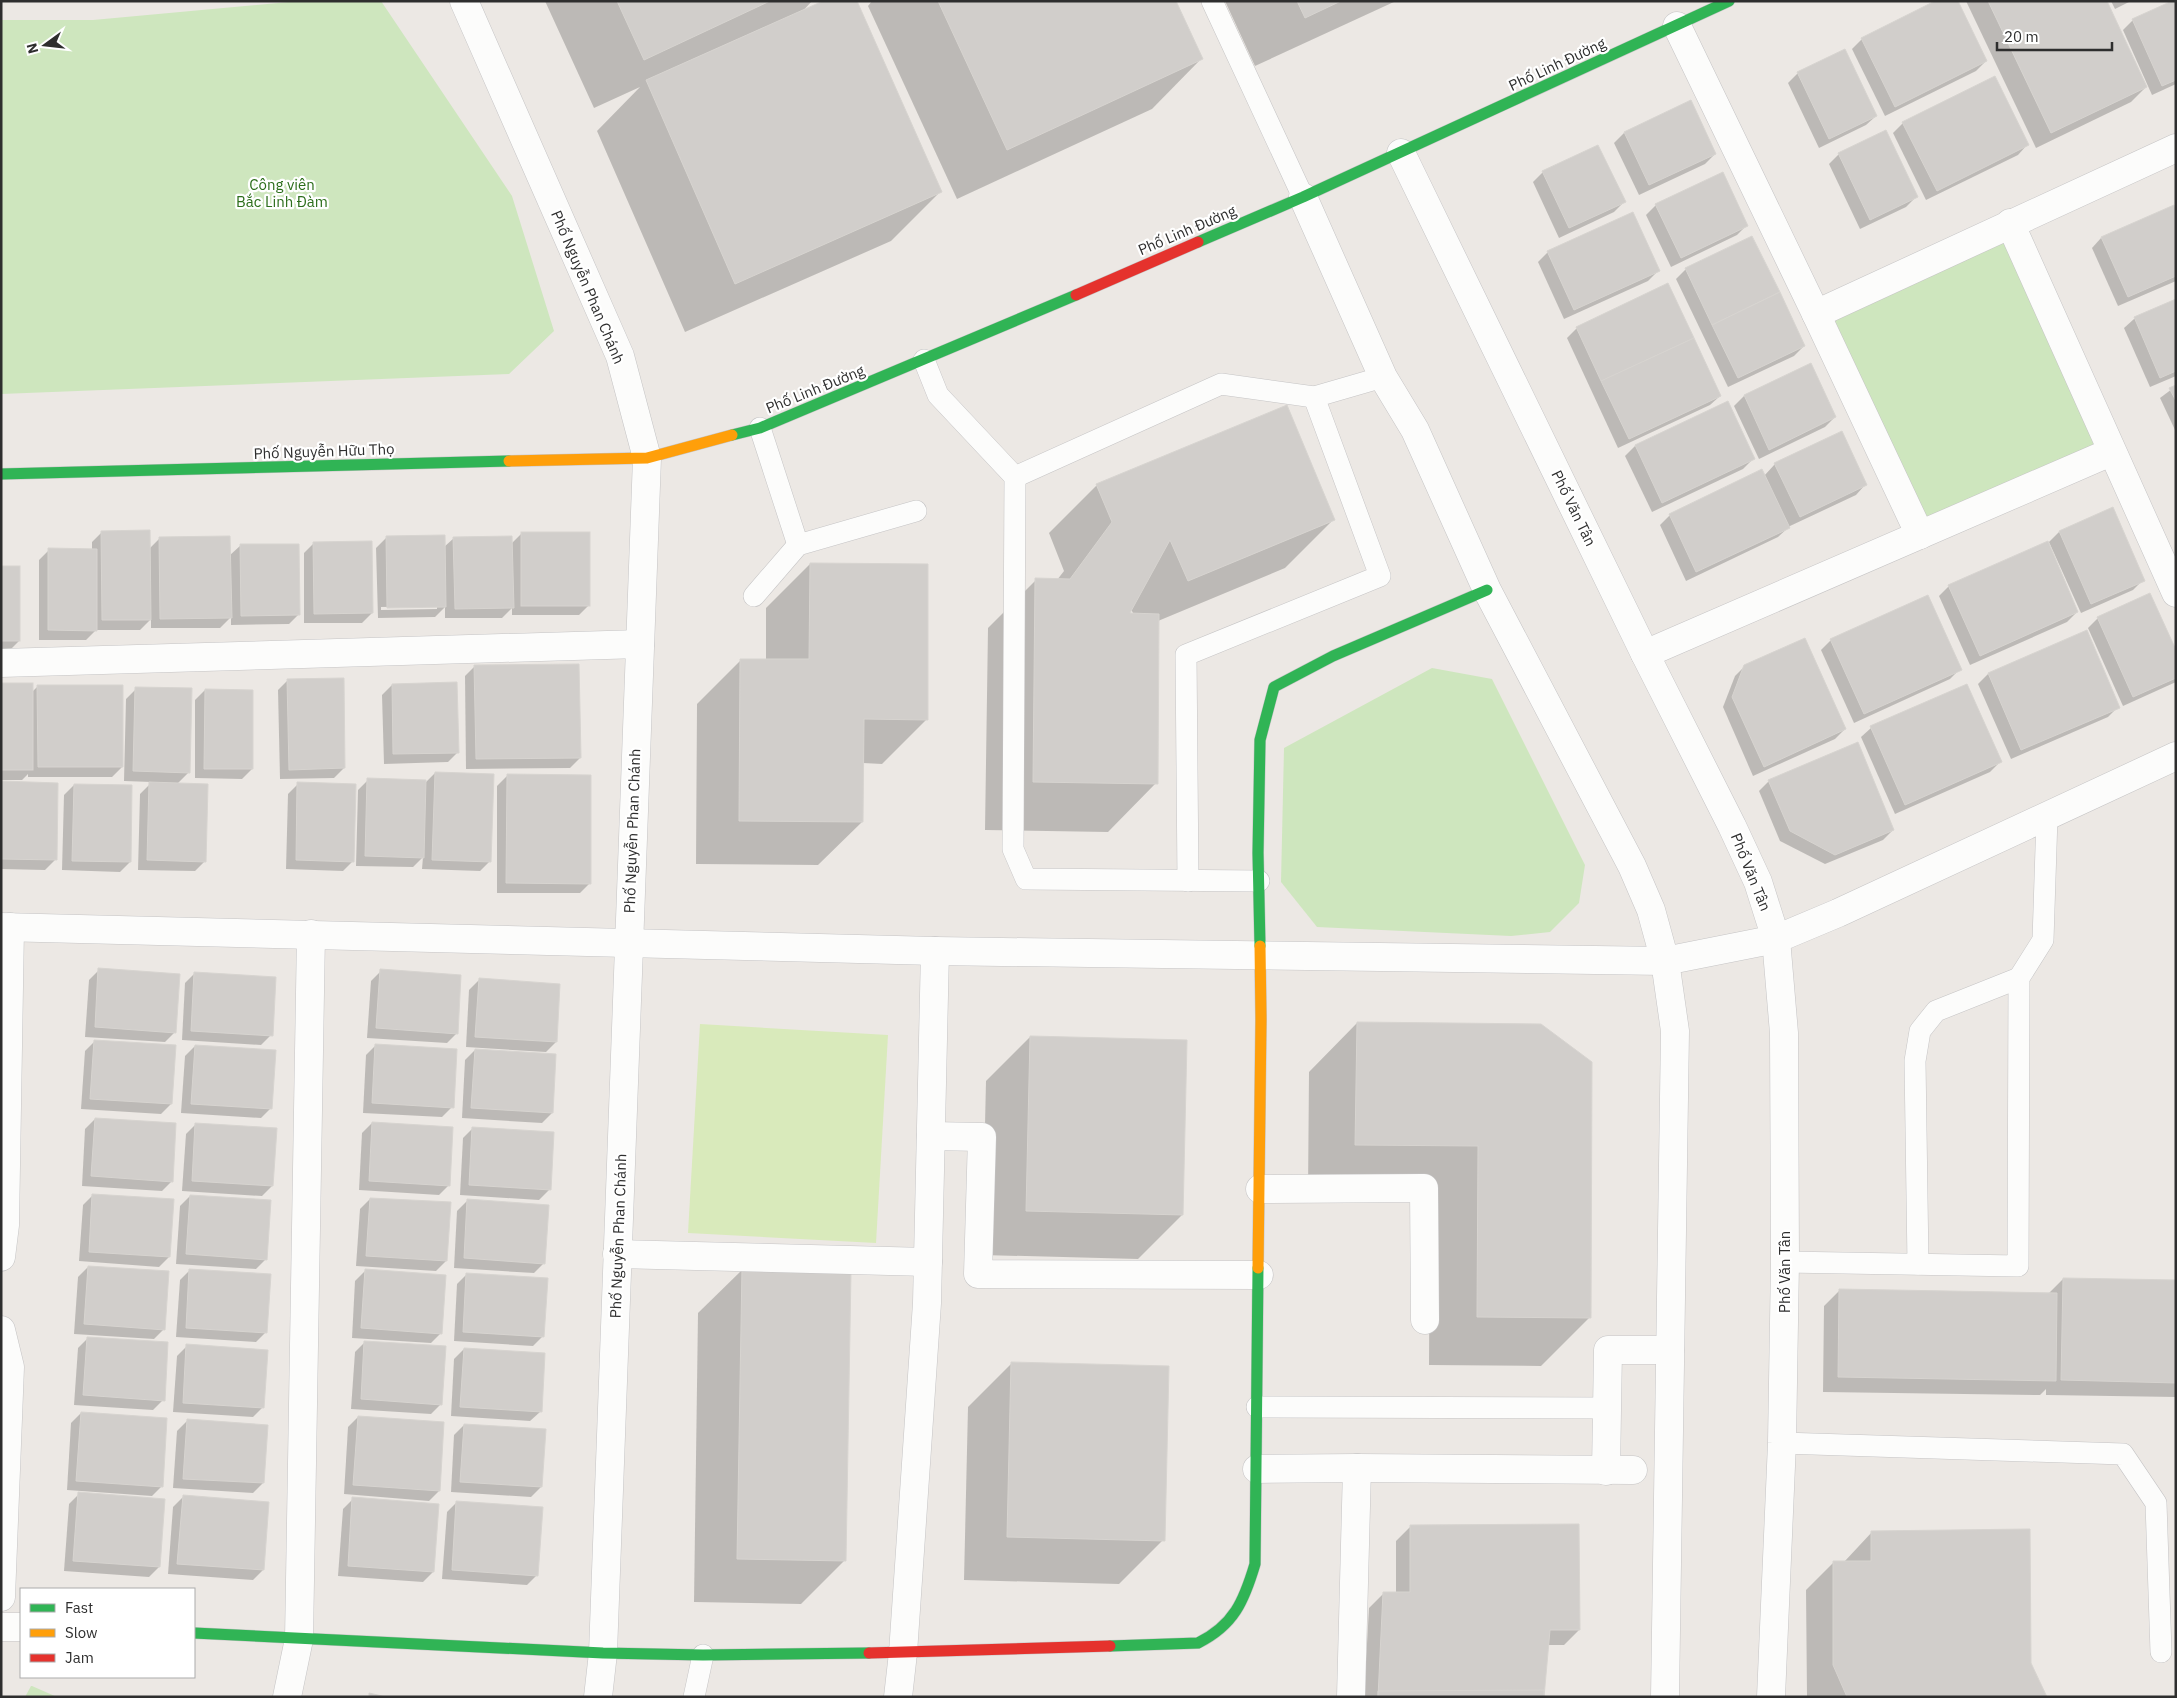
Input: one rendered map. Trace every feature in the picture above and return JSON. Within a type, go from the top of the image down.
[{"type":"street","name":"Phố Nguyễn Phan Chánh","points":[[464,1],[620,356],[647,458],[603,1652],[598,1697]]},
{"type":"street","name":"Phố Linh Đường","points":[[647,458],[760,428],[924,360],[1303,197],[1729,1]]},
{"type":"street","points":[[1677,26],[1920,535]]},
{"type":"street","points":[[1816,314],[2176,148]]},
{"type":"street","name":"Phố Văn Tân","points":[[1400,153],[1645,654],[1732,826],[1758,882],[1776,939],[1784,1033],[1785,1262],[1782,1443],[1771,1697]]},
{"type":"street","points":[[1303,197],[1383,377],[1414,430],[1487,590],[1632,866],[1651,910],[1664,961],[1675,1031],[1665,1697]]},
{"type":"street","points":[[2010,223],[2111,452],[2176,593]]},
{"type":"street","points":[[1645,654],[2111,452]]},
{"type":"street","name":"Phố Nguyễn Hữu Thọ","points":[[1,474],[647,458]]},
{"type":"street","points":[[195,1633],[704,1655],[903,1653],[1198,1643],[1207,1640],[1235,1616],[1248,1591],[1255,1564],[1260,1189],[1261,956],[1258,881],[1260,740],[1274,687],[1333,656],[1487,590]]},
{"type":"street","points":[[1,663],[640,644]]},
{"type":"street","points":[[1,1258],[3,1225],[6,927],[935,951],[1664,961],[1776,939],[1838,913],[2176,756]]},
{"type":"street","points":[[288,1697],[299,1639],[311,934]]},
{"type":"street","points":[[898,1697],[903,1653],[928,1262],[935,951]]},
{"type":"street","points":[[931,1136],[982,1137],[978,1274],[1259,1275]]},
{"type":"street","points":[[1260,1189],[1424,1188],[1425,1320]]},
{"type":"street","points":[[617,1254],[928,1262]]},
{"type":"street","points":[[1,1330],[10,1367],[1,1597]]},
{"type":"street","points":[[1257,1469],[1620,1470],[1607,1408],[1608,1350],[1670,1350]]},
{"type":"street","points":[[1352,1697],[1357,1468]]},
{"type":"street","points":[[1,1627],[20,1627]]},
{"type":"lane","points":[[1212,1],[1303,197]]},
{"type":"lane","points":[[924,360],[938,395],[1016,477],[1013,849],[1026,878],[1258,881]]},
{"type":"lane","points":[[1016,477],[1220,384],[1314,398],[1383,377]]},
{"type":"lane","points":[[1188,881],[1186,655],[1380,576],[1314,398]]},
{"type":"lane","points":[[760,428],[798,544]]},
{"type":"lane","points":[[754,596],[798,544],[916,511]]},
{"type":"lane","points":[[1785,1262],[2018,1266],[2019,978],[2043,940],[2046,817]]},
{"type":"lane","points":[[1918,1264],[1915,1061],[1920,1031],[1936,1011],[2019,978]]},
{"type":"lane","points":[[1257,1407],[1607,1408]]},
{"type":"lane","points":[[1782,1443],[2123,1454],[2156,1503],[2160,1652]]},
{"type":"lane","points":[[694,1697],[704,1655]]},
{"type":"green space","name":"Công viên Bắc Linh Đàm","points":[[299,1],[381,1],[512,196],[554,331],[509,374],[1,394],[1,20],[93,20]]},
{"type":"green space","points":[[2010,223],[2111,452],[1920,535],[1816,314]]},
{"type":"green space","points":[[1432,668],[1492,679],[1585,865],[1579,903],[1550,932],[1511,936],[1317,927],[1281,882],[1284,748]]},
{"type":"green space","points":[[700,1024],[888,1035],[876,1243],[688,1233]]},
{"type":"green space","points":[[32,1686],[57,1697],[25,1697]]},
{"type":"building","points":[[617,1],[770,1],[644,60]]},
{"type":"building","points":[[823,1],[857,1],[942,192],[735,284],[646,80]]},
{"type":"building","points":[[938,1],[1176,1],[1203,59],[1007,150]]},
{"type":"building","points":[[1297,1],[1341,1],[1305,18]]},
{"type":"building","points":[[1935,1],[1958,1],[1987,61],[1895,107],[1861,38]]},
{"type":"building","points":[[1988,1],[2107,1],[2147,87],[2051,133]]},
{"type":"building","points":[[2172,1],[2176,1],[2176,80],[2162,86],[2132,19]]},
{"type":"building","points":[[1845,49],[1877,116],[1829,139],[1797,72]]},
{"type":"building","points":[[1995,76],[2029,145],[1937,191],[1902,122]]},
{"type":"building","points":[[1691,100],[1716,154],[1649,185],[1624,132]]},
{"type":"building","points":[[1886,130],[1918,197],[1870,220],[1838,153]]},
{"type":"building","points":[[1598,145],[1626,202],[1569,228],[1542,171]]},
{"type":"building","points":[[1723,172],[1748,226],[1681,258],[1655,204]]},
{"type":"building","points":[[2174,205],[2176,209],[2176,276],[2128,297],[2101,237]]},
{"type":"building","points":[[1633,212],[1660,271],[1574,310],[1547,251]]},
{"type":"building","points":[[1752,236],[1780,292],[1712,325],[1685,268]]},
{"type":"building","points":[[1668,283],[1694,338],[1601,381],[1576,327]]},
{"type":"building","points":[[1780,292],[1805,346],[1738,378],[1712,325]]},
{"type":"building","points":[[2176,299],[2176,371],[2160,378],[2134,317]]},
{"type":"building","points":[[1694,338],[1721,396],[1629,439],[1601,381]]},
{"type":"building","points":[[1811,363],[1836,417],[1769,450],[1744,395]]},
{"type":"building","points":[[2176,385],[2176,401],[2169,388]]},
{"type":"building","points":[[1728,401],[1755,459],[1662,503],[1635,445]]},
{"type":"building","points":[[1287,405],[1335,520],[1188,581],[1170,540],[1130,613],[1159,614],[1158,784],[1033,782],[1035,578],[1070,579],[1112,522],[1096,484]]},
{"type":"building","points":[[1842,431],[1867,485],[1800,517],[1774,463]]},
{"type":"building","points":[[1762,469],[1790,528],[1696,572],[1669,514]]},
{"type":"building","points":[[2113,507],[2145,581],[2091,604],[2059,531]]},
{"type":"building","points":[[150,530],[151,620],[102,620],[101,531]]},
{"type":"building","points":[[521,532],[590,532],[590,606],[521,606]]},
{"type":"building","points":[[445,535],[446,607],[387,608],[386,536]]},
{"type":"building","points":[[230,536],[232,618],[160,619],[159,537]]},
{"type":"building","points":[[512,536],[514,608],[455,609],[453,537]]},
{"type":"building","points":[[372,541],[373,613],[314,614],[313,542]]},
{"type":"building","points":[[2048,541],[2078,612],[1980,656],[1948,585]]},
{"type":"building","points":[[240,544],[299,544],[300,615],[241,616]]},
{"type":"building","points":[[48,548],[97,549],[97,631],[48,630]]},
{"type":"building","points":[[810,563],[928,564],[928,720],[864,719],[863,822],[739,821],[740,659],[809,659]]},
{"type":"building","points":[[1,566],[20,566],[20,641],[1,641]]},
{"type":"building","points":[[2150,593],[2176,650],[2176,678],[2133,697],[2097,617]]},
{"type":"building","points":[[1928,595],[1962,670],[1864,714],[1830,639]]},
{"type":"building","points":[[2087,630],[2120,708],[2021,750],[1988,673]]},
{"type":"building","points":[[1805,638],[1846,729],[1764,767],[1732,697],[1744,665]]},
{"type":"building","points":[[579,664],[581,758],[476,759],[474,665]]},
{"type":"building","points":[[344,678],[345,768],[289,770],[287,679]]},
{"type":"building","points":[[457,682],[459,753],[393,754],[392,684]]},
{"type":"building","points":[[1,683],[33,683],[33,770],[1,770]]},
{"type":"building","points":[[1967,684],[2002,762],[1905,805],[1870,726]]},
{"type":"building","points":[[37,685],[123,685],[123,767],[38,767]]},
{"type":"building","points":[[135,687],[192,688],[190,773],[133,771]]},
{"type":"building","points":[[205,689],[253,690],[253,769],[204,769]]},
{"type":"building","points":[[1858,742],[1894,830],[1835,855],[1790,831],[1768,780]]},
{"type":"building","points":[[435,772],[494,774],[491,862],[432,860]]},
{"type":"building","points":[[507,774],[591,775],[591,884],[506,883]]},
{"type":"building","points":[[367,778],[426,780],[424,858],[365,856]]},
{"type":"building","points":[[1,781],[58,783],[57,860],[1,859]]},
{"type":"building","points":[[149,782],[208,784],[206,862],[147,860]]},
{"type":"building","points":[[297,782],[356,784],[354,862],[296,860]]},
{"type":"building","points":[[74,784],[132,785],[131,862],[72,861]]},
{"type":"building","points":[[98,968],[180,974],[176,1033],[95,1027]]},
{"type":"building","points":[[380,969],[461,975],[458,1034],[376,1028]]},
{"type":"building","points":[[194,972],[276,977],[273,1036],[191,1031]]},
{"type":"building","points":[[479,978],[560,984],[557,1042],[475,1037]]},
{"type":"building","points":[[1357,1022],[1541,1024],[1592,1062],[1591,1318],[1477,1317],[1478,1146],[1355,1145]]},
{"type":"building","points":[[1030,1036],[1187,1040],[1183,1215],[1026,1211]]},
{"type":"building","points":[[94,1040],[176,1045],[172,1104],[90,1099]]},
{"type":"building","points":[[375,1044],[457,1049],[454,1108],[372,1103]]},
{"type":"building","points":[[195,1045],[276,1050],[272,1109],[191,1104]]},
{"type":"building","points":[[475,1049],[556,1054],[553,1113],[471,1108]]},
{"type":"building","points":[[95,1118],[176,1123],[173,1182],[91,1176]]},
{"type":"building","points":[[372,1122],[453,1127],[450,1186],[369,1181]]},
{"type":"building","points":[[195,1123],[277,1128],[273,1186],[192,1181]]},
{"type":"building","points":[[472,1127],[554,1132],[551,1190],[469,1185]]},
{"type":"building","points":[[92,1194],[174,1199],[170,1257],[89,1252]]},
{"type":"building","points":[[190,1195],[271,1200],[267,1260],[186,1254]]},
{"type":"building","points":[[370,1198],[451,1202],[447,1261],[366,1256]]},
{"type":"building","points":[[467,1199],[549,1205],[545,1264],[464,1258]]},
{"type":"building","points":[[88,1266],[169,1271],[165,1330],[84,1324]]},
{"type":"building","points":[[742,1268],[851,1271],[846,1561],[737,1559]]},
{"type":"building","points":[[189,1269],[271,1274],[267,1333],[186,1328]]},
{"type":"building","points":[[365,1269],[446,1275],[442,1334],[361,1328]]},
{"type":"building","points":[[466,1273],[548,1278],[544,1337],[463,1332]]},
{"type":"building","points":[[2063,1278],[2176,1280],[2176,1383],[2061,1380]]},
{"type":"building","points":[[1839,1289],[2057,1293],[2056,1381],[1838,1377]]},
{"type":"building","points":[[87,1337],[168,1342],[165,1401],[83,1395]]},
{"type":"building","points":[[364,1341],[446,1346],[442,1405],[361,1399]]},
{"type":"building","points":[[186,1344],[268,1350],[264,1408],[183,1403]]},
{"type":"building","points":[[464,1348],[545,1353],[542,1412],[460,1407]]},
{"type":"building","points":[[1011,1362],[1169,1366],[1165,1541],[1007,1537]]},
{"type":"building","points":[[81,1412],[167,1418],[163,1487],[76,1481]]},
{"type":"building","points":[[358,1416],[444,1422],[440,1491],[353,1485]]},
{"type":"building","points":[[187,1419],[268,1425],[264,1483],[183,1479]]},
{"type":"building","points":[[464,1424],[546,1429],[542,1487],[460,1482]]},
{"type":"building","points":[[78,1492],[165,1499],[160,1567],[73,1561]]},
{"type":"building","points":[[183,1495],[269,1502],[264,1570],[177,1564]]},
{"type":"building","points":[[352,1497],[439,1504],[434,1572],[348,1566]]},
{"type":"building","points":[[456,1501],[543,1507],[538,1576],[452,1570]]},
{"type":"building","points":[[1579,1524],[1580,1630],[1550,1630],[1544,1697],[1378,1697],[1383,1592],[1410,1592],[1410,1525]]},
{"type":"building","points":[[2030,1529],[2031,1663],[2047,1697],[1847,1697],[1833,1665],[1833,1561],[1871,1561],[1871,1531]]},
{"type":"building","points":[[1544,1690],[1544,1697],[1378,1697],[1378,1691]]},
{"type":"building","points":[[369,1693],[386,1697],[369,1697]]},
{"type":"traffic: fast","points":[[1198,242],[1303,197],[1729,1]]},
{"type":"traffic: fast","points":[[732,435],[760,428],[1076,295]]},
{"type":"traffic: fast","points":[[1,474],[509,461]]},
{"type":"traffic: fast","points":[[1260,946],[1258,853],[1260,740],[1274,687],[1333,656],[1487,590]]},
{"type":"traffic: fast","points":[[1110,1646],[1198,1643],[1221,1628],[1229,1620],[1242,1601],[1247,1589],[1255,1564],[1258,1268]]},
{"type":"traffic: fast","points":[[195,1633],[603,1653],[703,1655],[869,1653]]},
{"type":"traffic: slow","points":[[509,461],[647,458],[732,435]]},
{"type":"traffic: slow","points":[[1258,1268],[1260,946]]},
{"type":"traffic: jam","points":[[1076,295],[1198,242]]},
{"type":"traffic: jam","points":[[869,1653],[1110,1646]]}]
